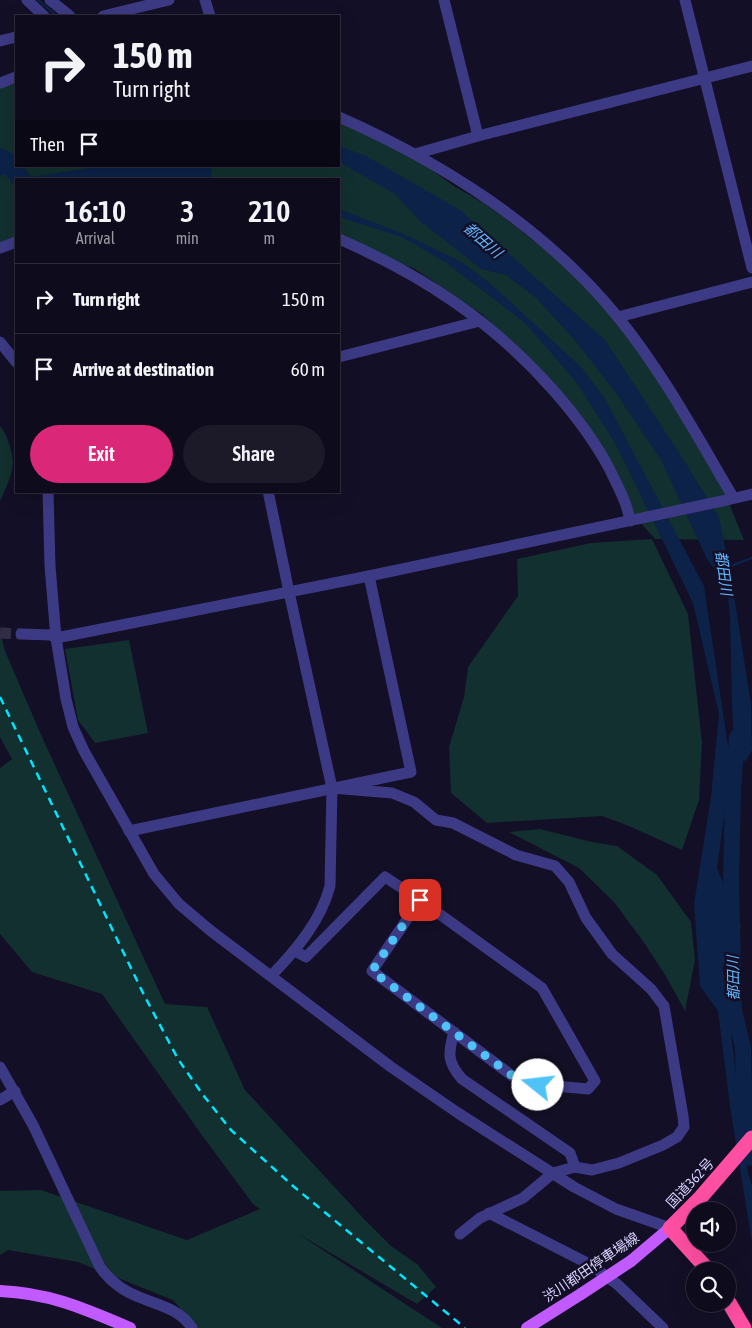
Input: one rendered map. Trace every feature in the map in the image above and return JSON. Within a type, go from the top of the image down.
[{"type":"highway","name":"国道362号","points":[[701,1262],[670,1228],[701,1197],[752,1138]]},
{"type":"highway","points":[[735,1312],[744,1328]]},
{"type":"main road","name":"渋川都田停車場線","points":[[527,1328],[631,1261],[670,1228]]},
{"type":"main road","points":[[0,1291],[24,1292],[71,1303],[130,1328]]},
{"type":"street","points":[[28,0],[43,15]]},
{"type":"street","points":[[50,0],[69,15]]},
{"type":"street","points":[[107,15],[169,0]]},
{"type":"street","points":[[205,0],[210,15]]},
{"type":"street","points":[[444,0],[478,136]]},
{"type":"street","points":[[685,0],[752,268]]},
{"type":"street","points":[[0,41],[15,37]]},
{"type":"street","points":[[415,154],[752,66]]},
{"type":"street","points":[[0,82],[15,77]]},
{"type":"street","points":[[340,118],[415,154],[486,198],[541,239],[580,274],[618,317],[658,372],[730,499]]},
{"type":"street","points":[[340,239],[412,275],[446,295],[480,321],[527,363],[586,431],[619,489],[630,521]]},
{"type":"street","points":[[0,248],[15,242]]},
{"type":"street","points":[[618,317],[752,282]]},
{"type":"street","points":[[340,357],[480,321]]},
{"type":"street","points":[[0,342],[9,356]]},
{"type":"street","points":[[48,493],[50,566],[56,638],[63,684],[74,727],[84,751],[154,874],[179,904],[211,931],[392,1067],[458,1113],[574,1187],[616,1209],[670,1228]]},
{"type":"street","points":[[268,493],[332,788],[330,886],[328,895],[318,917],[295,951],[271,976]]},
{"type":"street","points":[[21,634],[51,635],[56,638],[369,576],[752,494]]},
{"type":"street","points":[[129,831],[411,772],[369,576]]},
{"type":"street","points":[[332,788],[392,793],[414,802],[436,820],[453,822],[516,855],[555,866],[569,882],[586,918],[612,954],[651,989],[664,1006],[684,1127],[677,1137],[619,1164],[592,1170],[574,1167],[553,1173],[523,1198],[480,1218],[460,1234]]},
{"type":"street","points":[[295,951],[306,957],[385,877],[420,900],[542,988],[594,1080],[588,1089],[522,1083],[372,971],[420,900]]},
{"type":"street","points":[[454,1032],[449,1055],[452,1068],[462,1079],[570,1153],[574,1167]]},
{"type":"street","points":[[0,1067],[33,1125],[100,1267],[111,1281],[137,1297],[176,1311],[187,1320],[192,1328]]},
{"type":"street","points":[[0,1100],[14,1091]]},
{"type":"street","points":[[489,1213],[589,1264],[617,1284],[663,1328]]},
{"type":"green space","points":[[15,84],[15,167],[340,167],[340,122],[418,160],[454,186],[506,219],[558,260],[622,327],[685,421],[723,489],[744,540],[655,539],[637,519],[570,404],[483,315],[415,269],[340,239],[340,178],[15,178],[15,240],[0,244],[0,87]]},
{"type":"green space","points":[[0,426],[9,443],[13,463],[10,478],[0,501]]},
{"type":"green space","points":[[652,539],[688,614],[702,743],[699,800],[682,850],[602,816],[487,823],[451,793],[449,747],[464,697],[468,667],[518,596],[517,559],[591,543]]},
{"type":"green space","points":[[0,632],[5,651],[42,737],[165,1004],[207,1007],[245,1090],[364,1219],[391,1246],[417,1264],[436,1287],[417,1304],[297,1233],[442,1328],[197,1328],[173,1300],[78,1262],[8,1250],[0,1255],[0,1191],[41,1190],[187,1240],[260,1209],[253,1204],[201,1134],[102,994],[32,972],[0,934],[0,768],[12,759],[0,737]]},
{"type":"green space","points":[[129,640],[148,733],[95,743],[78,720],[65,649]]},
{"type":"green space","points":[[540,829],[617,846],[657,875],[691,922],[695,960],[685,1011],[645,944],[614,902],[579,868],[509,832]]},
{"type":"water","points":[[340,146],[366,156],[460,210],[605,340],[719,517],[731,577],[751,704],[752,750],[746,761],[735,759],[730,617],[727,586],[707,559],[661,460],[613,389],[573,338],[536,298],[506,275],[481,269],[420,221],[395,194],[340,163]]},
{"type":"water","points":[[0,148],[14,155],[15,167],[24,167],[31,177],[96,167],[212,167],[211,176],[217,178],[15,178],[15,186],[5,174],[0,176]]},
{"type":"water","points":[[340,209],[406,235],[462,262],[492,285],[581,367],[604,397],[704,586],[731,766],[717,868],[741,926],[723,968],[748,1173],[752,1186],[752,1243],[730,1106],[718,1011],[700,986],[694,904],[711,797],[719,714],[693,603],[615,443],[576,382],[525,323],[445,262],[402,237],[340,217]]},
{"type":"waterway","points":[[38,0],[56,15]]},
{"type":"waterway","points":[[728,567],[752,558]]},
{"type":"waterway","name":"都田川","points":[[737,737],[733,789],[731,883],[734,1010],[743,1048],[745,1123],[752,1158]]},
{"type":"tunnel","points":[[0,633],[21,634]]},
{"type":"railway","points":[[0,697],[144,995],[178,1059],[203,1095],[231,1130],[293,1186],[465,1328]]},
{"type":"route","points":[[420,900],[372,971],[522,1083],[538,1085]]}]
